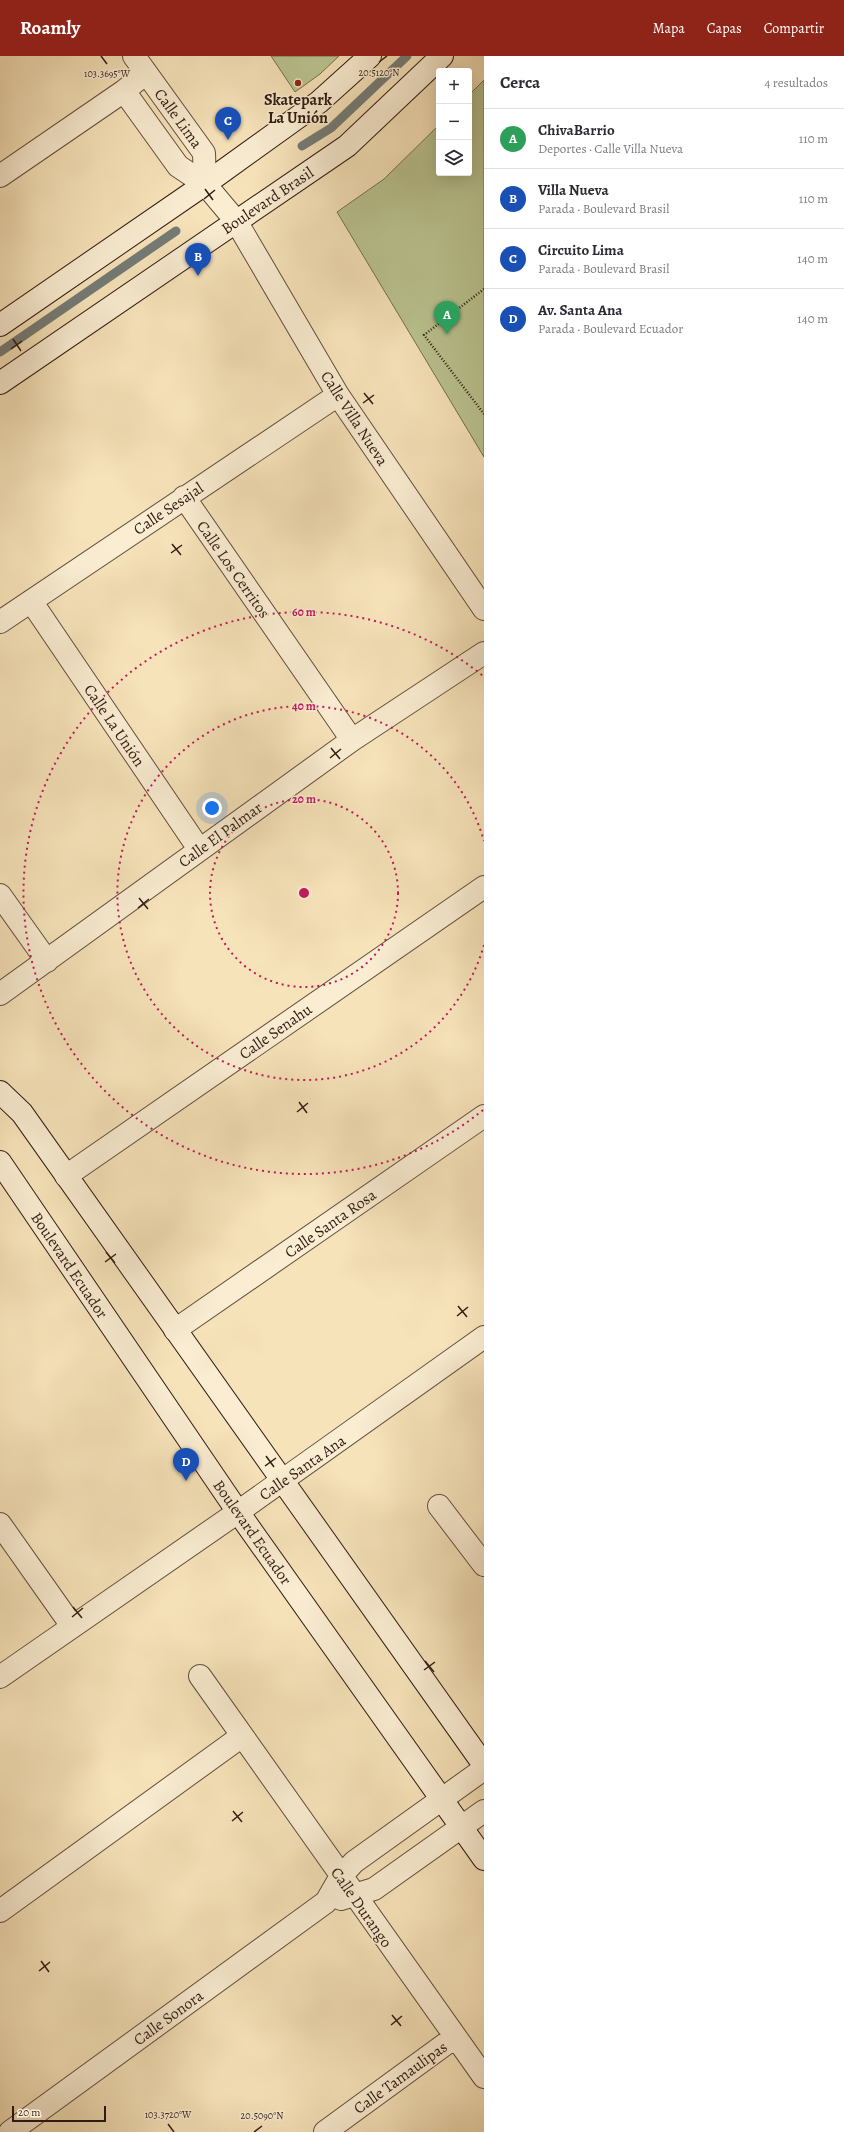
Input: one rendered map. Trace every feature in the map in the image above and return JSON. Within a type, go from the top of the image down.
[{"type":"street","points":[[0,325],[205,184],[319,102],[370,56]]},
{"type":"street","name":"Boulevard Brasil","points":[[0,383],[347,146],[442,56]]},
{"type":"street","points":[[0,176],[124,91],[140,65]]},
{"type":"street","name":"Calle Lima","points":[[140,65],[204,153],[205,184]]},
{"type":"street","name":"Calle Lima","points":[[124,91],[178,166],[205,184]]},
{"type":"street","name":"Calle Villa Nueva","points":[[205,184],[236,221],[338,395],[484,609]]},
{"type":"street","name":"Calle Sesajal","points":[[0,622],[338,395]]},
{"type":"street","name":"Calle Los Cerritos","points":[[184,497],[352,740]]},
{"type":"street","name":"Calle La Unión","points":[[30,601],[199,849]]},
{"type":"street","name":"Calle El Palmar","points":[[0,994],[48,961],[199,849],[352,740],[484,653]]},
{"type":"street","name":"Calle Senahu","points":[[66,1176],[484,887]]},
{"type":"street","points":[[0,895],[48,961]]},
{"type":"street","points":[[0,1092],[22,1113],[484,1765]]},
{"type":"street","name":"Calle Santa Rosa","points":[[175,1330],[484,1116]]},
{"type":"street","name":"Boulevard Ecuador","points":[[0,1162],[238,1512],[484,1859]]},
{"type":"street","name":"Calle Santa Ana","points":[[0,1677],[238,1512],[484,1338]]},
{"type":"street","points":[[439,1506],[484,1564]]},
{"type":"street","points":[[0,1524],[72,1626]]},
{"type":"street","name":"Calle Durango","points":[[200,1676],[354,1896],[484,2077]]},
{"type":"street","points":[[0,1911],[242,1736]]},
{"type":"street","name":"Calle Sonora","points":[[326,1902],[341,1876],[354,1862],[484,1769]]},
{"type":"street","name":"Calle Sonora","points":[[10,2132],[326,1902],[354,1896],[374,1889],[484,1811]]},
{"type":"street","name":"Calle Tamaulipas","points":[[325,2132],[456,2037]]},
{"type":"path","points":[[484,289],[424,335],[484,414]]},
{"type":"green space","name":"Skatepark La Unión","points":[[271,56],[339,56],[320,74],[295,92]]},
{"type":"green space","points":[[484,80],[484,457],[337,212],[384,179],[436,128],[436,176],[472,176],[472,92]]},
{"type":"waterway","points":[[302,146],[331,128],[407,56]]},
{"type":"waterway","points":[[0,352],[176,231]]},
{"type":"place","name":"Skatepark La Unión","points":[[298,83]]},
{"type":"place","name":"Circuito Lima","points":[[228,140]]},
{"type":"place","name":"Villa Nueva","points":[[198,276]]},
{"type":"place","name":"ChivaBarrio","points":[[447,334]]},
{"type":"place","name":"Av. Santa Ana","points":[[186,1481]]}]
